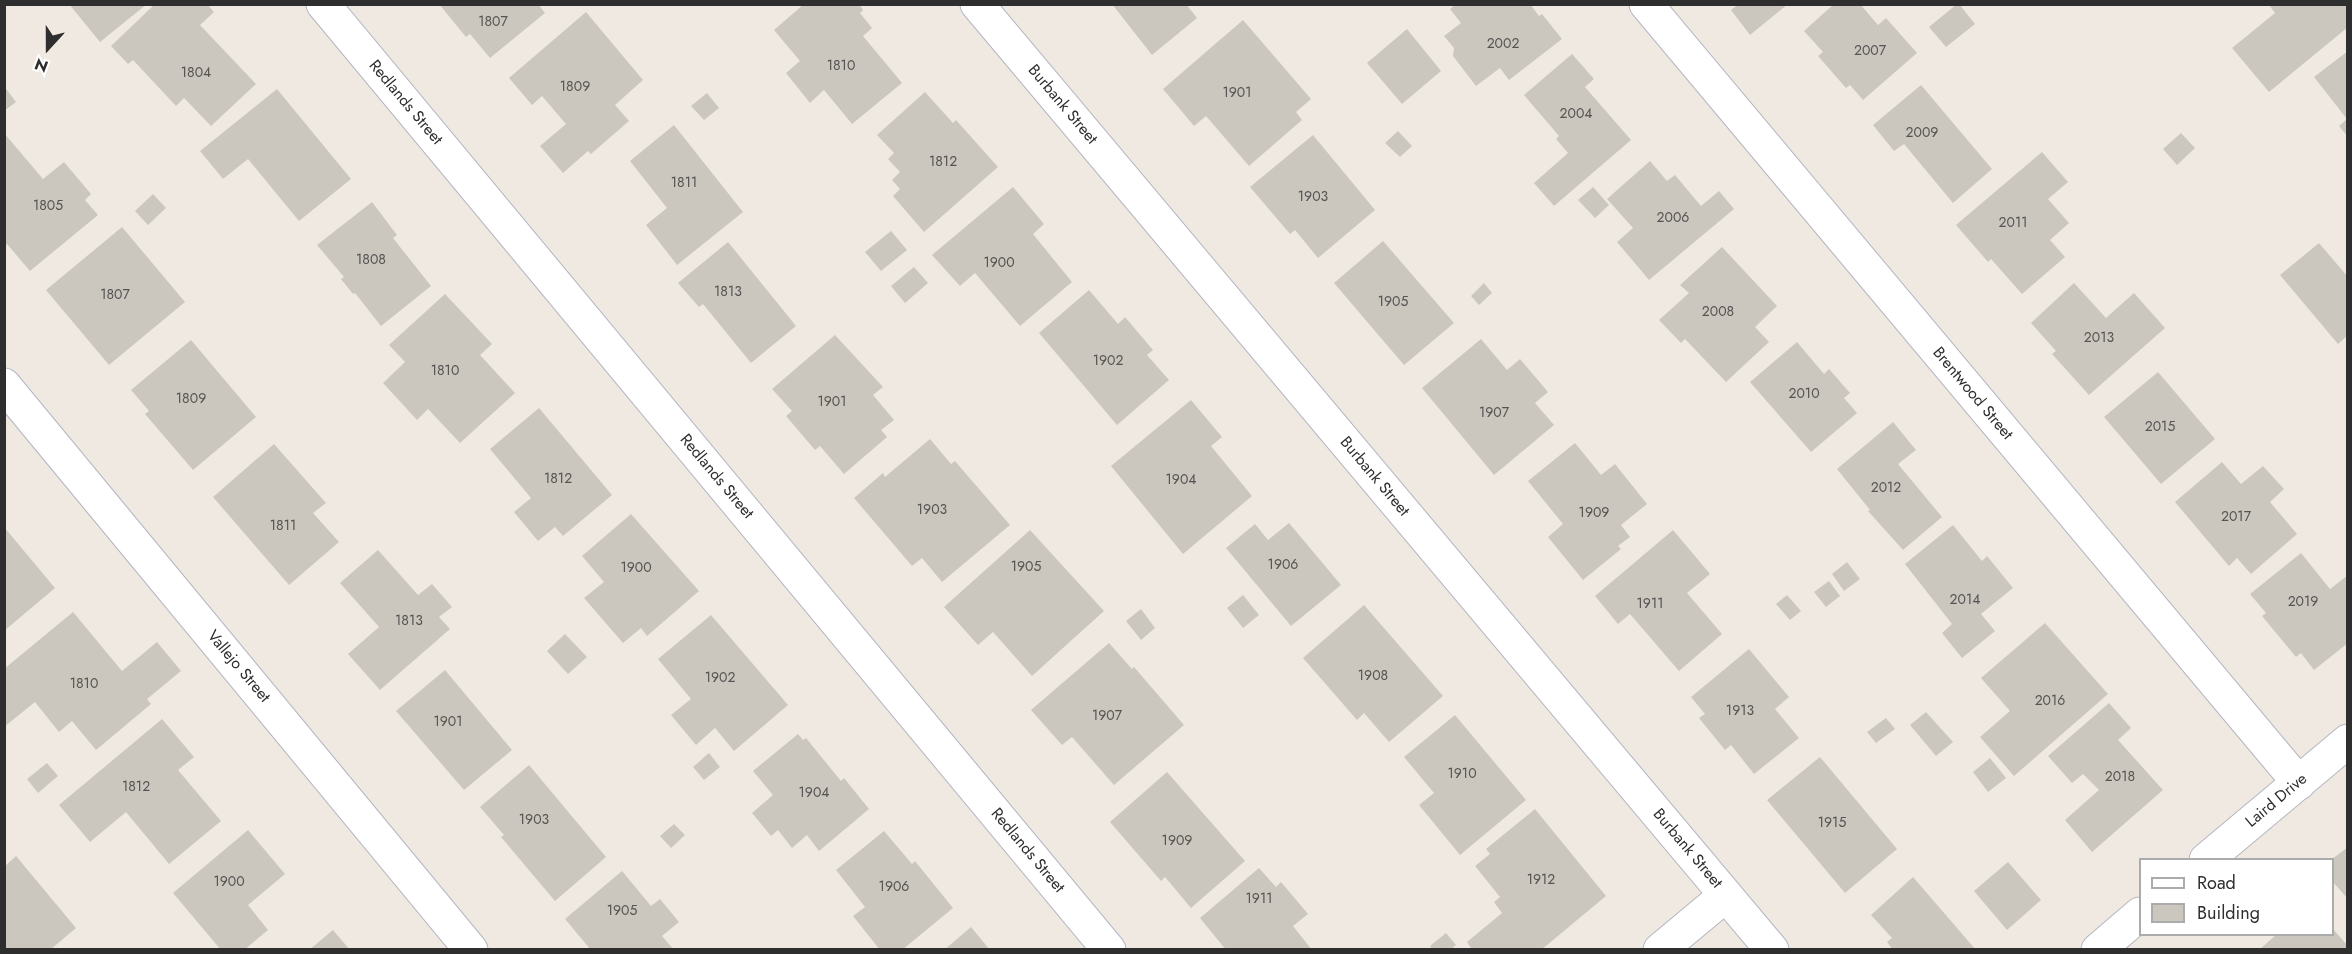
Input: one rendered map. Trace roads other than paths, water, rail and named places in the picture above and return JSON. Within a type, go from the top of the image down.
[{"type":"street","name":"Redlands Street","points":[[323,4],[1109,950]]},
{"type":"street","name":"Burbank Street","points":[[977,4],[1772,950]]},
{"type":"street","name":"Brentwood Street","points":[[1646,4],[2299,783]]},
{"type":"street","name":"Vallejo Street","points":[[4,385],[471,950]]},
{"type":"street","name":"Laird Drive","points":[[2208,858],[2348,741]]},
{"type":"street","points":[[1660,950],[1726,895]]},
{"type":"street","points":[[2098,950],[2139,915]]}]
